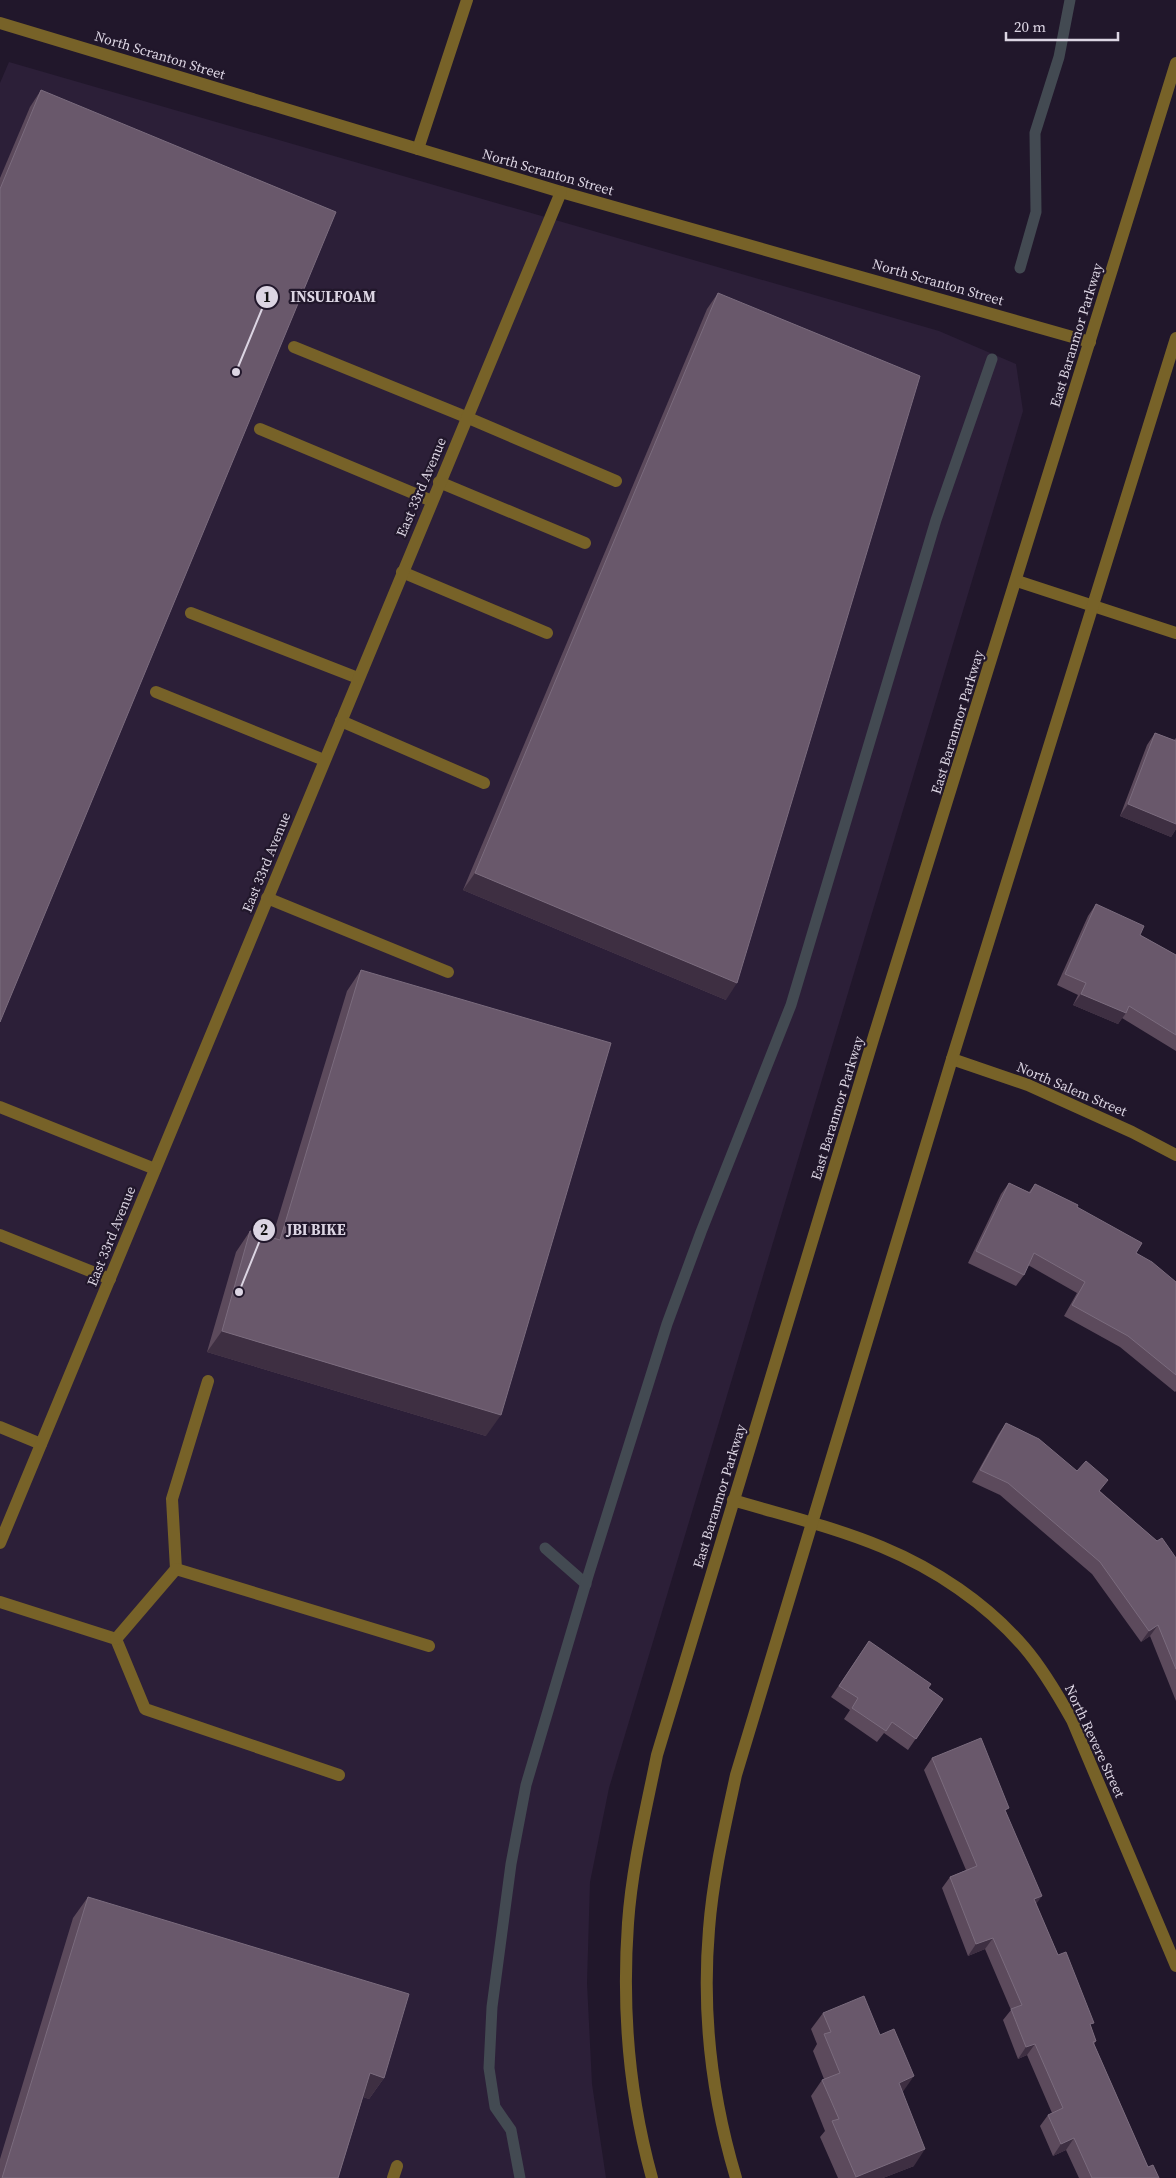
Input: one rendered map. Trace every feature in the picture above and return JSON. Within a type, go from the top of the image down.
[{"type":"street","points":[[418,149],[466,0]]},
{"type":"street","name":"North Scranton Street","points":[[0,23],[561,192],[1090,342]]},
{"type":"street","name":"East Baranmor Parkway","points":[[652,2178],[644,2150],[631,2077],[626,1994],[628,1922],[639,1845],[657,1755],[874,1036],[1017,581],[1176,63]]},
{"type":"street","name":"East 33rd Avenue","points":[[0,1541],[561,192]]},
{"type":"street","points":[[736,2178],[723,2132],[712,2067],[707,1992],[709,1928],[718,1858],[736,1775],[952,1059],[1176,338]]},
{"type":"street","points":[[294,347],[616,481]]},
{"type":"street","points":[[260,429],[432,501]]},
{"type":"street","points":[[439,482],[585,543]]},
{"type":"street","points":[[402,572],[547,633]]},
{"type":"street","points":[[1017,581],[1176,633]]},
{"type":"street","points":[[191,613],[358,678]]},
{"type":"street","points":[[156,692],[324,760]]},
{"type":"street","points":[[341,720],[484,783]]},
{"type":"street","points":[[267,898],[448,972]]},
{"type":"street","name":"North Salem Street","points":[[952,1059],[1028,1085],[1132,1132],[1176,1155]]},
{"type":"street","points":[[0,1107],[155,1169]]},
{"type":"street","points":[[0,1235],[110,1279]]},
{"type":"street","points":[[116,1639],[176,1569],[172,1499],[208,1381]]},
{"type":"street","points":[[0,1427],[41,1444]]},
{"type":"street","name":"North Revere Street","points":[[733,1500],[883,1547],[940,1576],[972,1598],[1024,1647],[1054,1689],[1072,1720],[1176,1966]]},
{"type":"street","points":[[176,1569],[429,1646]]},
{"type":"street","points":[[0,1602],[116,1639],[145,1709],[339,1775]]},
{"type":"shaded area","points":[[9,62],[939,331],[1016,364],[1023,411],[609,1788],[590,1882],[587,1983],[592,2084],[606,2178],[0,2178],[0,83]]},
{"type":"building","points":[[41,90],[336,212],[0,1022],[0,189]]},
{"type":"building","points":[[718,293],[920,376],[737,983],[475,873]]},
{"type":"building","points":[[1155,733],[1176,741],[1176,824],[1128,804]]},
{"type":"building","points":[[1096,904],[1144,926],[1140,935],[1176,955],[1176,1035],[1129,1006],[1126,1013],[1081,994],[1086,983],[1065,974]]},
{"type":"building","points":[[361,970],[611,1043],[501,1415],[222,1331],[250,1231],[280,1240]]},
{"type":"building","points":[[1009,1183],[1030,1193],[1035,1184],[1078,1205],[1077,1207],[1142,1243],[1136,1253],[1152,1262],[1176,1282],[1176,1375],[1128,1336],[1072,1305],[1085,1282],[1034,1253],[1024,1275],[976,1251]]},
{"type":"building","points":[[1006,1423],[1039,1439],[1077,1471],[1086,1461],[1108,1480],[1099,1491],[1157,1541],[1162,1538],[1176,1558],[1176,1669],[1158,1625],[1149,1631],[1100,1562],[1008,1483],[980,1470]]},
{"type":"building","points":[[869,1641],[931,1684],[928,1688],[943,1699],[916,1739],[892,1722],[886,1731],[852,1708],[858,1698],[839,1686]]},
{"type":"building","points":[[981,1738],[1009,1808],[1005,1810],[1042,1896],[1034,1899],[1058,1955],[1066,1952],[1094,2023],[1090,2024],[1096,2041],[1093,2042],[1148,2167],[1153,2165],[1159,2178],[1092,2178],[1074,2138],[1061,2144],[1048,2115],[1063,2108],[1035,2044],[1026,2047],[1011,2009],[1022,2005],[993,1938],[976,1944],[950,1877],[977,1866],[932,1758]]},
{"type":"building","points":[[88,1897],[409,1994],[384,2078],[370,2073],[338,2178],[2,2178]]},
{"type":"building","points":[[864,1996],[880,2035],[894,2029],[914,2076],[899,2083],[925,2149],[856,2177],[832,2121],[839,2119],[822,2080],[840,2073],[824,2034],[831,2032],[823,2013]]},
{"type":"waterway","points":[[1020,268],[1036,212],[1035,133],[1059,57],[1070,0]]},
{"type":"waterway","points":[[520,2178],[511,2130],[495,2107],[489,2068],[492,2007],[511,1864],[526,1785],[588,1576],[667,1324],[701,1232],[791,1005],[936,520],[992,359]]},
{"type":"waterway","points":[[545,1548],[586,1584]]},
{"type":"place","name":"INSULFOAM","points":[[236,372]]},
{"type":"place","name":"JBI BIKE","points":[[239,1292]]}]
